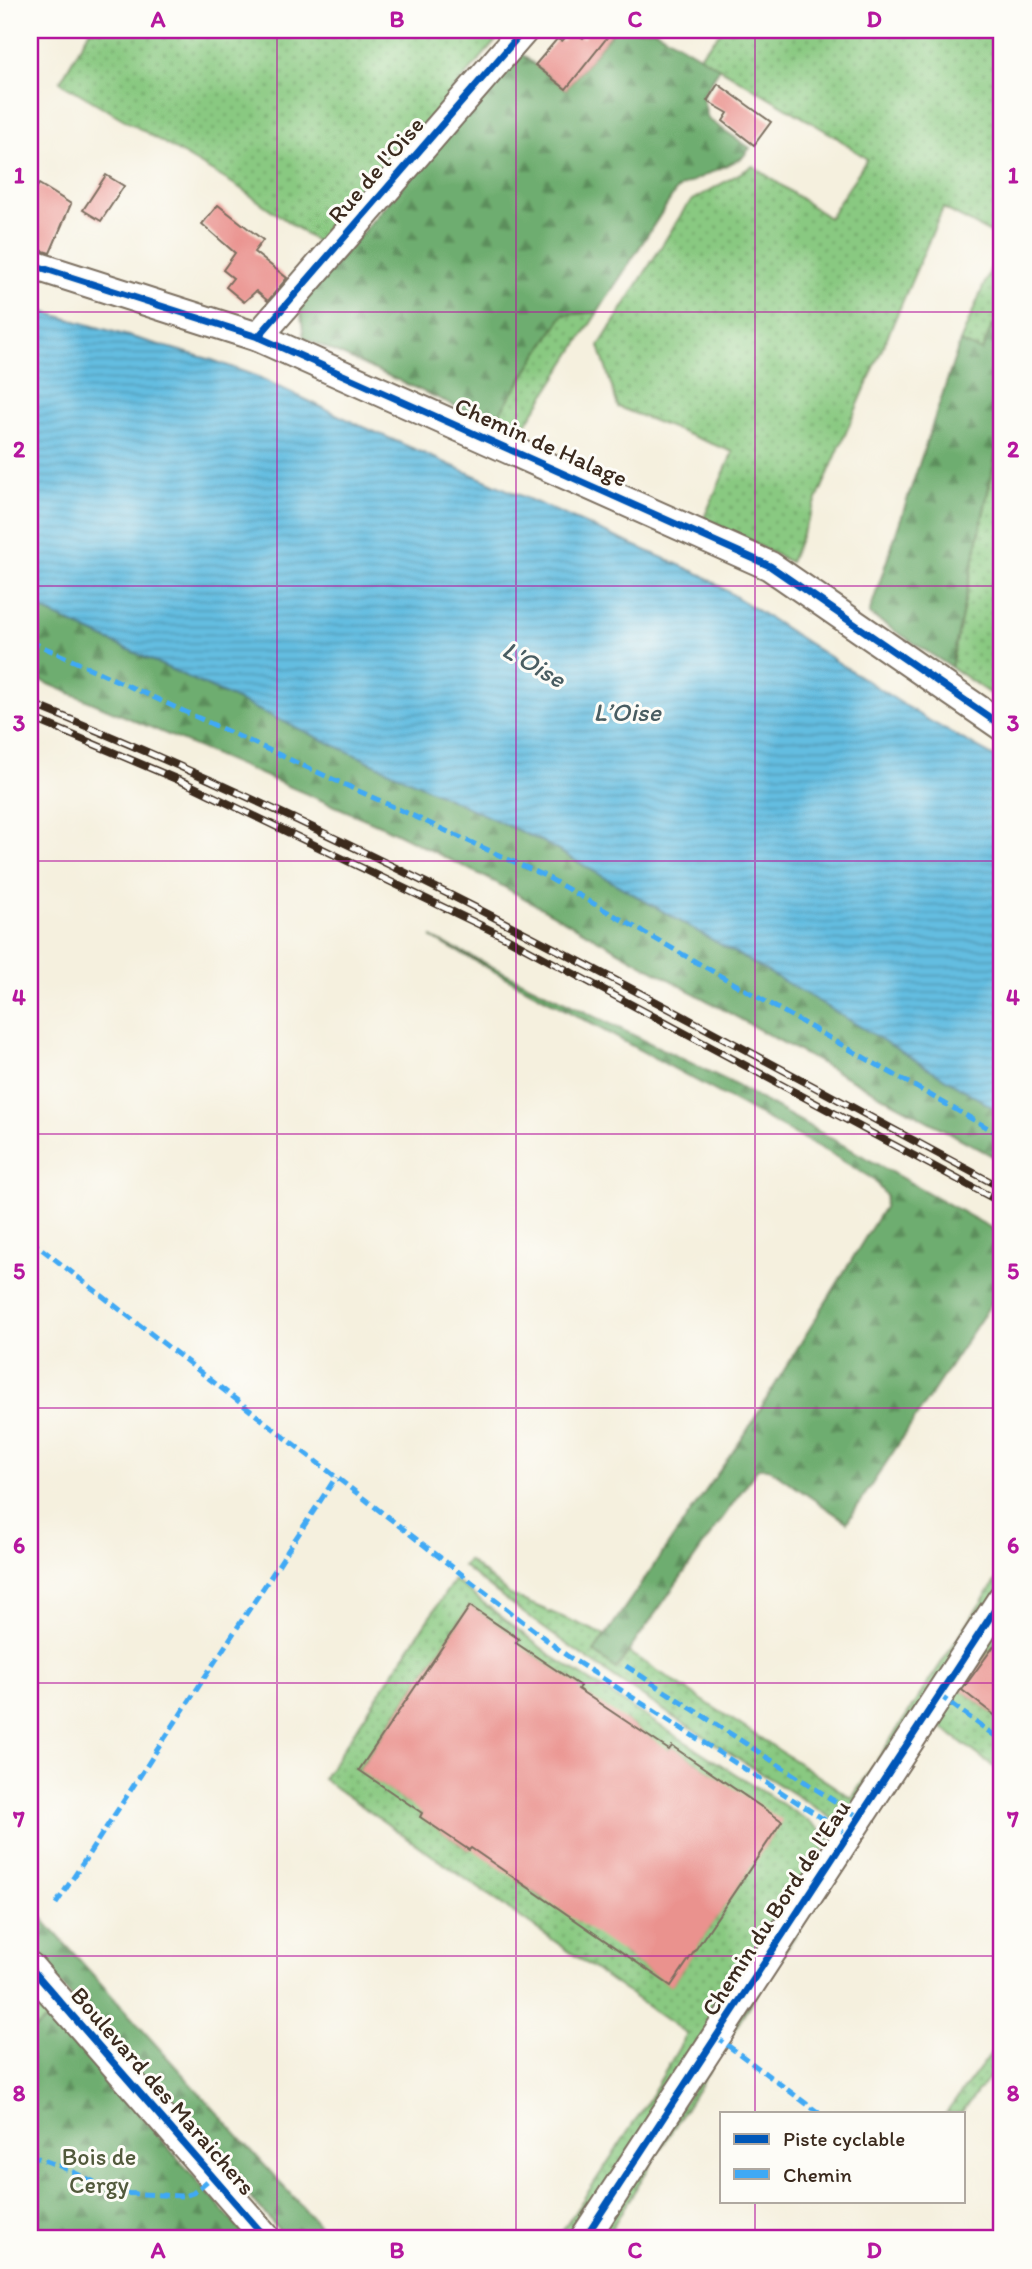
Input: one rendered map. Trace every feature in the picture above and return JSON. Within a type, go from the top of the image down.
[{"type":"street","name":"Rue de l'Oise","points":[[258,337],[524,30]]},
{"type":"street","name":"Chemin de Halage","points":[[30,264],[258,337],[770,566],[1002,726]]},
{"type":"street","name":"Chemin du Bord de l'Eau","points":[[584,2239],[1002,1599]]},
{"type":"street","name":"Boulevard des Maraichers","points":[[30,1967],[267,2239]]},
{"type":"green space","points":[[90,30],[505,30],[321,245],[237,186],[60,82]]},
{"type":"green space","points":[[614,30],[655,30],[720,68],[702,96],[708,119],[750,148],[742,158],[680,187],[675,192],[598,312],[563,315],[493,423],[304,338],[300,306],[517,51],[566,89]]},
{"type":"green space","points":[[723,30],[1002,30],[1002,239],[943,208],[790,562],[704,518],[733,452],[618,407],[599,346],[693,200],[753,166],[829,218],[867,159],[836,137],[699,56]]},
{"type":"green space","points":[[1002,242],[1002,329],[992,326],[982,352],[960,342]]},
{"type":"green space","points":[[598,312],[519,435],[493,423],[563,315]]},
{"type":"green space","points":[[992,326],[1002,329],[1002,425],[951,667],[869,614],[960,342],[982,351]]},
{"type":"green space","points":[[1002,436],[1002,702],[951,667]]},
{"type":"green space","points":[[30,604],[543,842],[818,1001],[1002,1113],[1002,1161],[495,882],[384,827],[30,676]]},
{"type":"green space","points":[[431,937],[730,1082],[1002,1234],[1002,1287],[847,1522],[768,1468],[758,1468],[616,1669],[594,1652],[745,1434],[884,1207],[886,1196],[873,1179],[828,1152]]},
{"type":"green space","points":[[468,1560],[510,1595],[605,1635],[594,1652],[616,1669],[629,1652],[852,1798],[1002,1571],[1002,1585],[859,1807],[844,1822],[833,1819],[691,1728],[552,1634],[463,1566]]},
{"type":"green space","points":[[454,1580],[553,1657],[804,1818],[830,1839],[572,2239],[557,2239],[645,2106],[687,2034],[323,1779]],"holes":[[[470,1606],[519,1639],[408,1803],[359,1769]],[[531,1653],[579,1686],[469,1850],[420,1816]],[[626,1721],[652,1739],[543,1898],[517,1880]],[[672,1746],[721,1780],[561,1909]],[[781,1821],[671,1985],[622,1952]]]},
{"type":"green space","points":[[1002,1610],[1002,1635],[961,1689],[1002,1721],[1002,1773],[937,1724],[902,1773],[877,1818],[774,1966],[614,2224],[604,2239],[596,2239]]},
{"type":"green space","points":[[30,1905],[331,2239],[287,2239],[30,1950]]},
{"type":"green space","points":[[30,1988],[53,2015],[30,2033]]},
{"type":"green space","name":"Bois de Cergy","points":[[53,2015],[248,2239],[30,2239],[30,2033]]},
{"type":"green space","points":[[1002,2039],[1002,2061],[962,2112],[947,2112]]},
{"type":"water","name":"L’Oise","points":[[30,308],[212,360],[258,377],[359,425],[702,575],[926,719],[1002,761],[1002,1113],[818,1001],[543,842],[30,604]]},
{"type":"building","points":[[572,30],[583,38],[590,30],[613,30],[566,89],[535,65],[557,39],[562,41]]},
{"type":"building","points":[[718,84],[771,122],[754,145],[723,121],[728,113],[707,101]]},
{"type":"building","points":[[106,175],[124,186],[101,221],[83,210]]},
{"type":"building","points":[[39,184],[71,204],[50,253],[30,247],[30,198]]},
{"type":"building","points":[[218,205],[263,240],[254,252],[287,278],[268,301],[256,291],[244,302],[226,287],[233,278],[223,270],[235,253],[202,224]]},
{"type":"building","points":[[470,1606],[519,1639],[516,1643],[580,1686],[578,1689],[669,1750],[672,1746],[782,1821],[671,1986],[471,1848],[469,1850],[420,1817],[422,1813],[359,1770]]},
{"type":"building","points":[[1002,1635],[1002,1721],[962,1690]]},
{"type":"railway","points":[[30,703],[155,756],[402,871],[643,995],[1002,1188]]},
{"type":"railway","points":[[30,717],[188,784],[505,937],[1002,1203]]},
{"type":"marked path","points":[[30,641],[545,876],[1002,1136]]},
{"type":"marked path","points":[[30,1240],[566,1655],[847,1834]]},
{"type":"marked path","points":[[56,1904],[336,1477]]},
{"type":"marked path","points":[[626,1666],[859,1817]]},
{"type":"marked path","points":[[939,1695],[1002,1741]]},
{"type":"marked path","points":[[715,2036],[818,2112]]},
{"type":"marked path","points":[[30,2155],[118,2193],[184,2196],[193,2193],[212,2177]]},
{"type":"cycle path","points":[[258,337],[524,30]]},
{"type":"cycle path","points":[[30,264],[258,337],[770,566],[1002,726]]},
{"type":"cycle path","points":[[584,2239],[1002,1599]]},
{"type":"cycle path","points":[[30,1967],[267,2239]]},
{"type":"water label","name":"L'Oise","points":[[534,664]]}]
